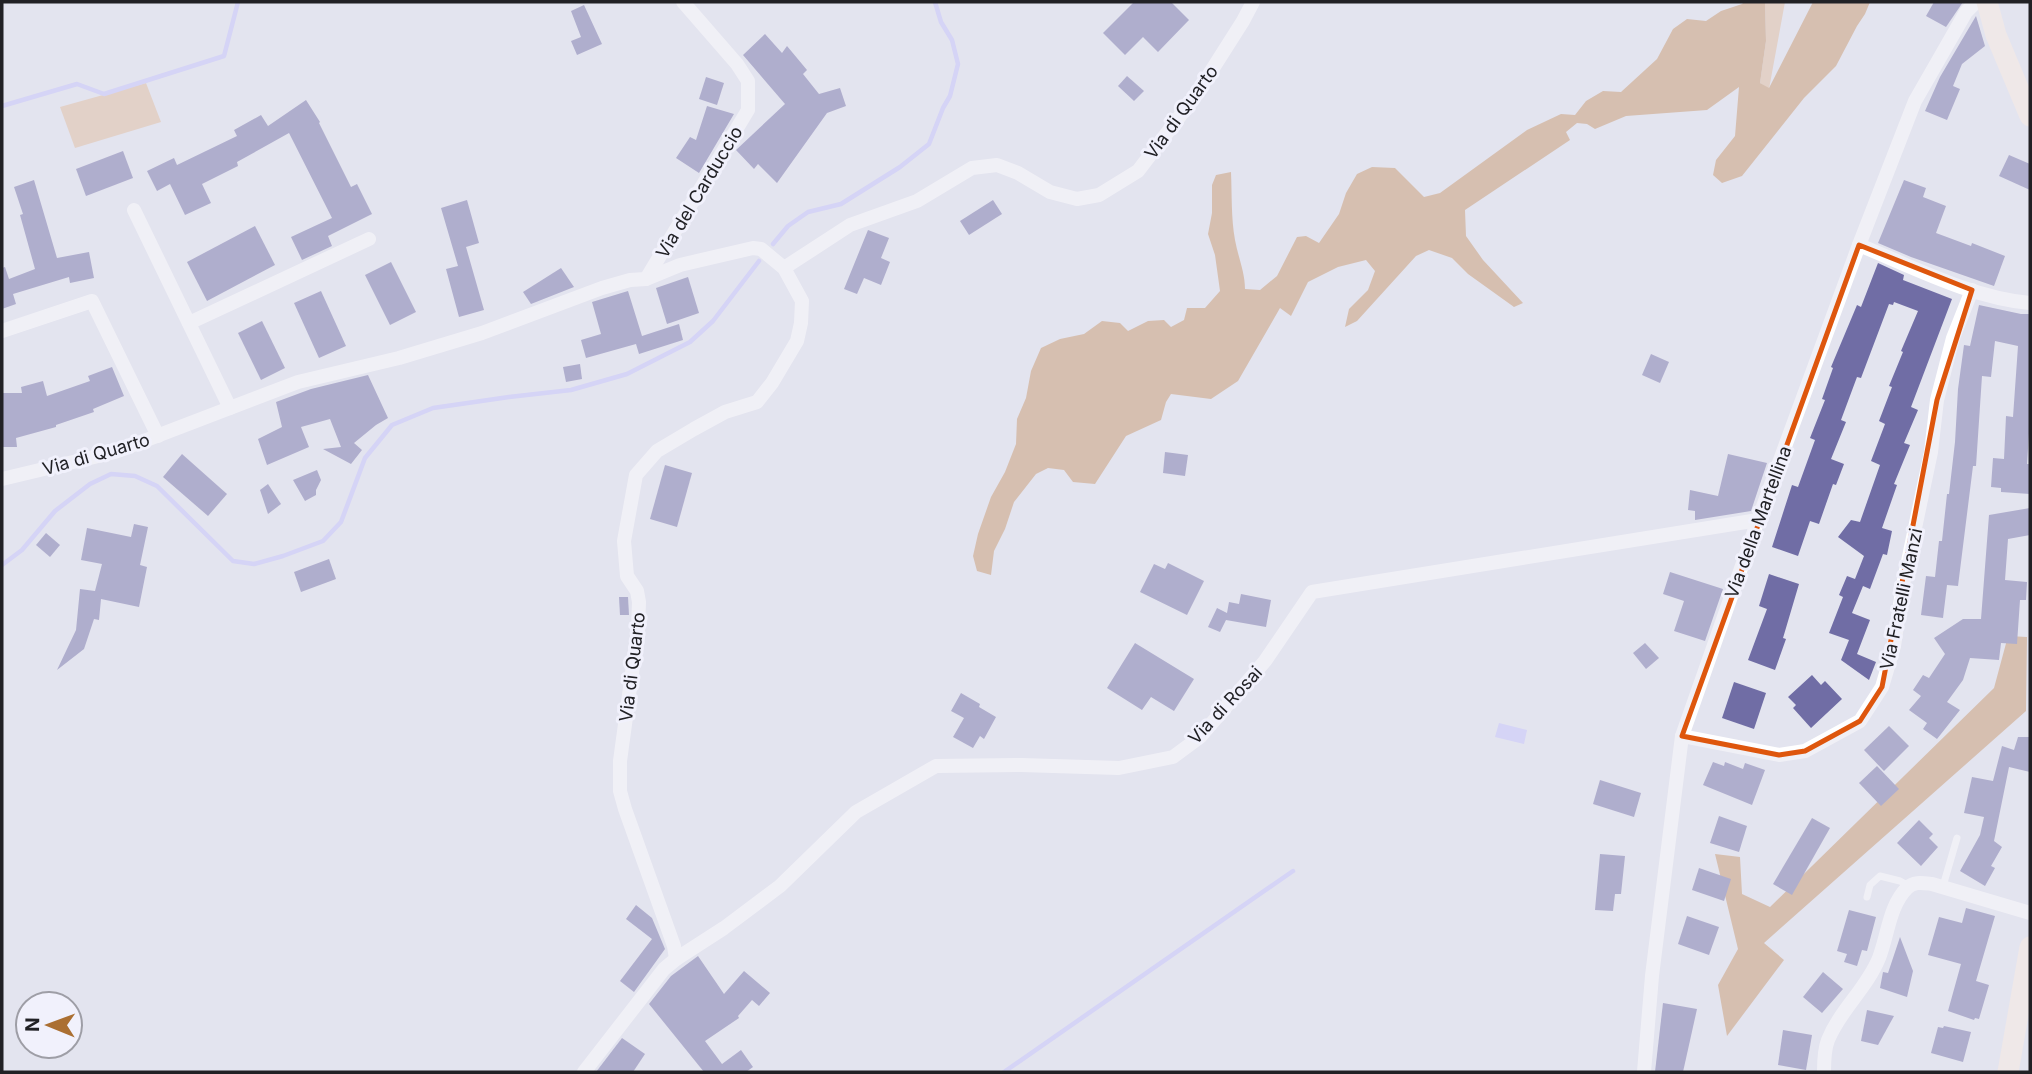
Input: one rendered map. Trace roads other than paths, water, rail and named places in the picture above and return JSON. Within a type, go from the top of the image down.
[{"type":"main road","points":[[1987,2],[1996,36],[2030,116]]},
{"type":"main road","points":[[2008,1072],[2030,947]]},
{"type":"street","name":"Via del Carduccio","points":[[646,279],[748,110],[748,81],[737,64],[683,2]]},
{"type":"street","name":"Via di Quarto","points":[[784,268],[850,225],[917,201],[972,168],[997,165],[1018,173],[1050,192],[1077,198],[1099,195],[1138,171],[1196,95],[1253,2]]},
{"type":"street","name":"Via della Martellina","points":[[1644,1072],[1652,976],[1682,736],[1758,520],[1915,101],[1966,12],[1976,2]]},
{"type":"street","points":[[134,210],[230,408]]},
{"type":"street","points":[[189,323],[369,239]]},
{"type":"street","points":[[1859,245],[1972,290],[2014,302],[2030,303]]},
{"type":"street","name":"Via di Quarto","points":[[2,479],[115,452],[298,382],[399,358],[482,333],[602,288],[629,280],[646,279],[680,265],[753,248],[761,249],[784,268],[802,301],[797,341],[772,383],[757,402],[725,412],[657,451],[636,475],[624,541],[627,576],[637,591],[639,602],[638,629],[620,761],[620,791],[674,946],[676,960]]},
{"type":"street","name":"Via Fratelli Manzi","points":[[1682,736],[1779,755],[1805,751],[1860,722],[1875,699],[1882,687],[1894,646],[1903,585],[1931,452],[1937,400],[1953,338],[1972,290]]},
{"type":"street","points":[[2,331],[92,301],[158,436]]},
{"type":"street","name":"Via di Rosai","points":[[676,960],[780,886],[856,812],[936,766],[1119,768],[1173,757],[1200,737],[1265,662],[1312,592],[1758,520]]},
{"type":"street","points":[[1824,1072],[1828,1040],[1879,958],[1897,903],[1909,886],[1925,883],[1943,886],[2030,913]]},
{"type":"street","points":[[584,1072],[664,969],[676,960]]},
{"type":"lane","points":[[1943,886],[1957,838]]},
{"type":"lane","points":[[1867,897],[1870,885],[1880,876],[1909,886]]},
{"type":"water","points":[[1499,723],[1527,730],[1524,744],[1495,737]]},
{"type":"waterway","points":[[2,106],[77,84],[104,94],[224,56],[238,2]]},
{"type":"waterway","points":[[773,244],[788,226],[808,212],[841,204],[900,167],[929,144],[950,96],[958,64],[952,40],[941,22],[935,2]]},
{"type":"waterway","points":[[2,565],[22,550],[55,511],[90,484],[111,474],[135,476],[157,486],[233,561],[254,564],[323,541],[341,522],[365,458],[392,425],[433,408],[571,390],[627,374],[690,342],[713,321],[759,261]]},
{"type":"waterway","points":[[1004,1072],[1293,871]]}]
